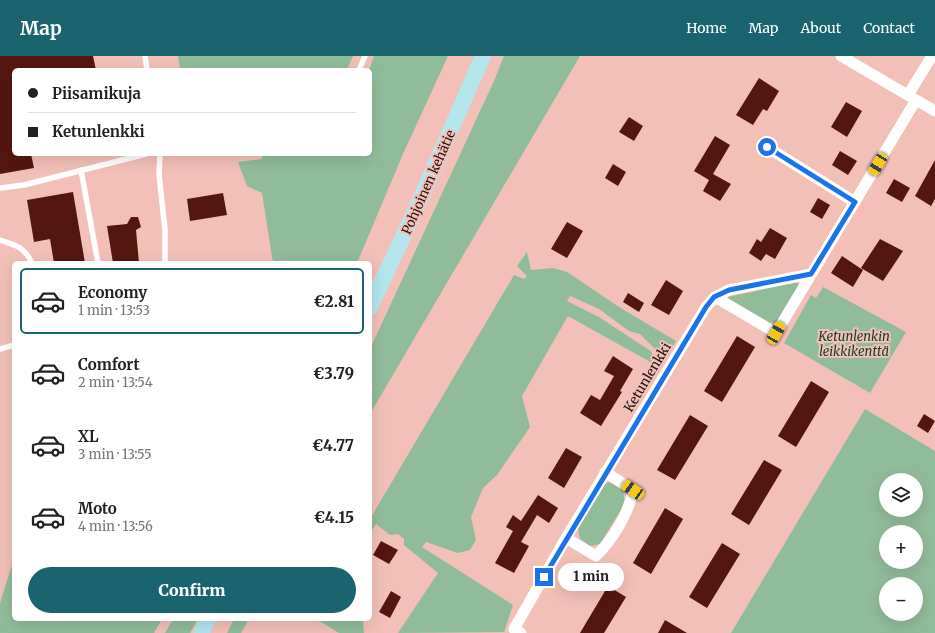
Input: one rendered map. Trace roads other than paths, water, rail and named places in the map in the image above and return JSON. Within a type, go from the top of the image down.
[{"type":"main road","name":"Pohjoinen kehätie","points":[[372,303],[416,209],[483,56]]},
{"type":"main road","points":[[201,633],[207,621]]},
{"type":"street","points":[[841,56],[935,111]]},
{"type":"street","points":[[714,297],[776,333],[855,202],[912,98],[932,56]]},
{"type":"street","points":[[767,147],[855,202]]},
{"type":"street","points":[[714,297],[729,290],[811,274]]},
{"type":"street","name":"Ketunlenkki","points":[[515,632],[566,538],[706,307],[714,297]]},
{"type":"street","points":[[566,538],[596,556],[606,546],[631,503],[633,490],[606,472]]},
{"type":"lane","points":[[145,56],[147,68]]},
{"type":"lane","points":[[360,68],[365,56]]},
{"type":"lane","points":[[0,188],[24,185],[138,156]]},
{"type":"lane","points":[[160,156],[159,174],[165,230],[165,261]]},
{"type":"lane","points":[[81,170],[98,261]]},
{"type":"lane","points":[[0,240],[14,243],[28,254],[31,261]]},
{"type":"lane","points":[[0,349],[12,346]]},
{"type":"park label","name":"Ketunlenkin leikkikenttä","points":[[854,344]]}]
